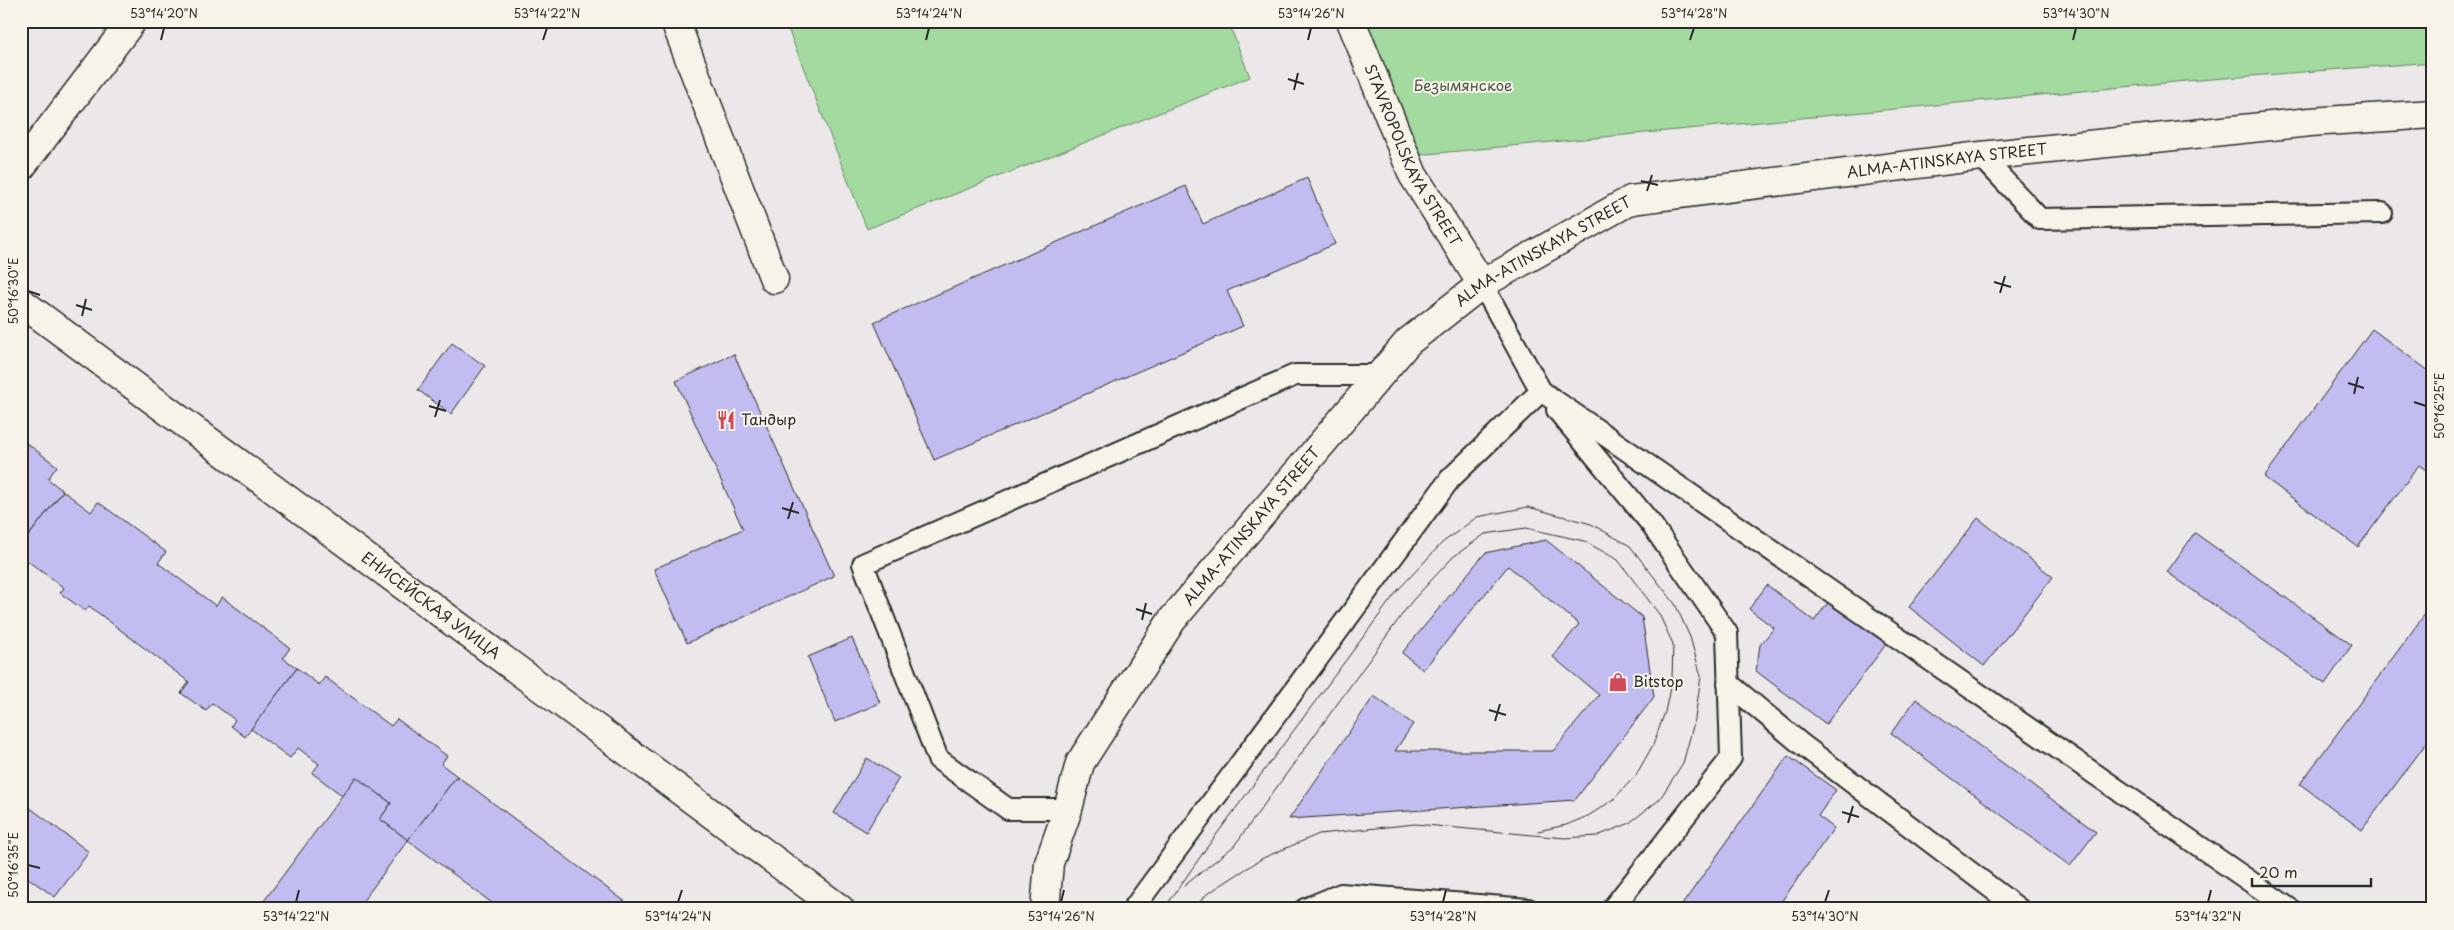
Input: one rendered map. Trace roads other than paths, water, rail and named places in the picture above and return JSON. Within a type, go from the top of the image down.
[{"type":"street","points":[[21,168],[132,21]]},
{"type":"street","points":[[675,21],[774,280]]},
{"type":"street","name":"STAVROPOLSKAYA STREET","points":[[1351,21],[1412,175],[1482,284]]},
{"type":"street","name":"ALMA-ATINSKAYA STREET","points":[[1045,909],[1049,863],[1068,809],[1080,763],[1172,620],[1408,342],[1482,284],[1631,200],[1981,156],[2310,122],[2433,114]]},
{"type":"street","name":"ЕНИСЕЙСКАЯ УЛИЦА","points":[[21,302],[840,909]]},
{"type":"lane","points":[[1981,156],[2040,219],[2382,213]]},
{"type":"lane","points":[[1482,284],[1541,391],[1652,525],[1727,633],[1731,758],[1612,909]]},
{"type":"lane","points":[[1068,809],[1008,809],[938,759],[863,564],[1295,375],[1379,375]]},
{"type":"lane","points":[[1133,909],[1450,479],[1541,391]]},
{"type":"lane","points":[[1541,391],[2290,909]]},
{"type":"lane","points":[[1728,683],[1800,743],[2019,909]]},
{"type":"lane","points":[[1305,909],[1342,894],[1528,909]]},
{"type":"tram line","points":[[1164,909],[1205,850],[1398,590],[1442,543],[1477,517],[1528,507],[1591,524],[1630,546],[1675,604],[1690,637],[1701,676],[1695,719],[1683,763],[1659,800],[1628,824],[1597,836],[1565,838],[1415,824],[1319,834],[1263,858],[1207,894],[1193,909]]},
{"type":"tram line","points":[[1184,886],[1234,846],[1412,601],[1453,557],[1485,534],[1526,528],[1584,541],[1618,560],[1659,614],[1673,644],[1672,678],[1665,712],[1653,745],[1636,775],[1613,800],[1588,816],[1566,825],[1538,831]]},
{"type":"place","name":"Тандыр","points":[[726,420]]},
{"type":"place","name":"Bitstop","points":[[1618,682]]},
{"type":"park label","name":"Безымянское","points":[[1463,86]]}]
